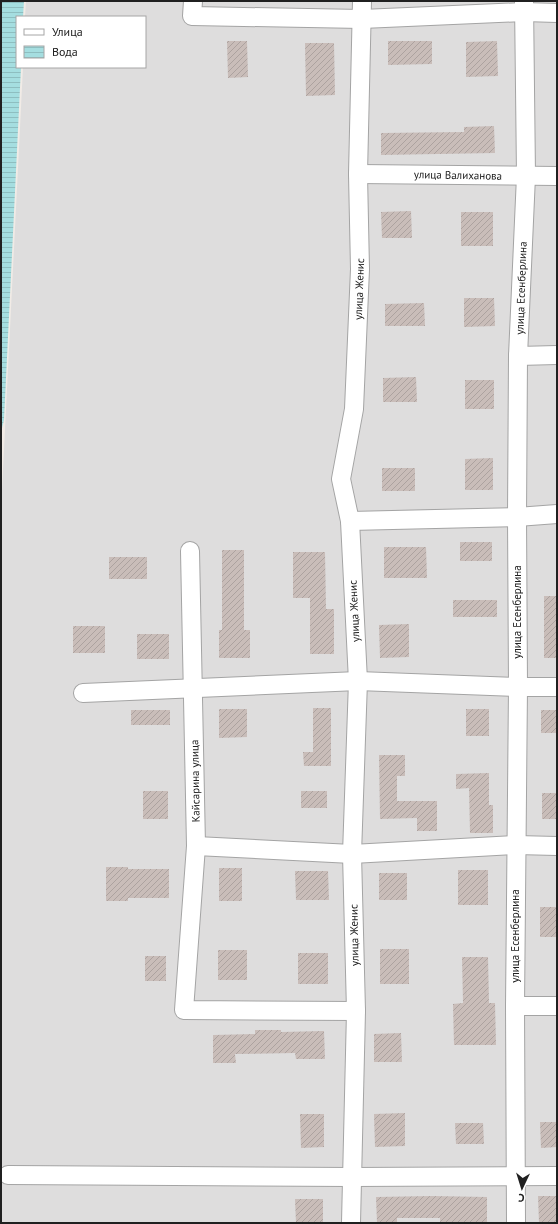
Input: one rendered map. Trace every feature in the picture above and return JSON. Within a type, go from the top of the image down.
[{"type":"street","name":"улица Женис","points":[[351,1223],[356,1011],[352,854],[358,681],[350,520],[341,479],[354,409],[360,269],[358,174],[362,1]]},
{"type":"street","points":[[193,9],[362,19],[524,6],[557,12]]},
{"type":"street","name":"улица Есенберлина","points":[[516,1223],[515,1006],[518,686],[518,356],[526,176],[524,6]]},
{"type":"street","name":"улица Валиханова","points":[[358,174],[557,176]]},
{"type":"street","points":[[518,356],[557,355]]},
{"type":"street","points":[[350,520],[517,517],[557,514]]},
{"type":"street","name":"Кайсарина улица","points":[[190,551],[196,846],[184,1010],[356,1011]]},
{"type":"street","points":[[83,692],[358,681],[557,687]]},
{"type":"street","points":[[196,846],[352,854],[516,845],[557,846]]},
{"type":"street","points":[[515,1006],[557,1006]]},
{"type":"street","points":[[8,1175],[352,1177],[557,1176]]},
{"type":"shaded area","points":[[26,1],[557,1],[557,1223],[1,1223],[1,510],[23,68],[146,68],[146,16],[25,16]]},
{"type":"water","points":[[1,1],[24,1],[23,16],[16,16],[16,68],[21,68],[4,420],[1,432]]},
{"type":"building","points":[[227,41],[247,41],[248,77],[228,78]]},
{"type":"building","points":[[388,41],[432,41],[432,64],[388,65]]},
{"type":"building","points":[[497,41],[498,76],[466,77],[466,42]]},
{"type":"building","points":[[305,43],[334,43],[335,95],[306,96]]},
{"type":"building","points":[[494,126],[495,153],[381,155],[381,133],[464,132],[464,127]]},
{"type":"building","points":[[411,211],[412,238],[382,238],[381,212]]},
{"type":"building","points":[[461,212],[493,212],[493,246],[461,246]]},
{"type":"building","points":[[464,298],[494,298],[495,326],[464,327]]},
{"type":"building","points":[[424,303],[425,326],[385,326],[385,304]]},
{"type":"building","points":[[416,377],[417,402],[383,402],[383,378]]},
{"type":"building","points":[[465,380],[494,380],[494,409],[465,409]]},
{"type":"building","points":[[493,458],[493,490],[465,490],[465,459]]},
{"type":"building","points":[[382,468],[415,468],[415,491],[382,491]]},
{"type":"building","points":[[460,542],[492,542],[492,561],[460,561]]},
{"type":"building","points":[[384,547],[426,547],[427,578],[384,578]]},
{"type":"building","points":[[222,550],[244,550],[244,630],[250,630],[250,658],[219,658],[219,630],[222,630]]},
{"type":"building","points":[[293,552],[325,552],[326,609],[334,609],[334,654],[310,654],[310,598],[293,598]]},
{"type":"building","points":[[109,557],[147,557],[147,579],[109,579]]},
{"type":"building","points":[[544,596],[557,596],[557,658],[544,658]]},
{"type":"building","points":[[453,600],[497,600],[497,617],[453,617]]},
{"type":"building","points":[[409,624],[409,657],[380,658],[379,625]]},
{"type":"building","points":[[73,626],[105,626],[105,653],[73,653]]},
{"type":"building","points":[[137,634],[169,634],[169,659],[137,659]]},
{"type":"building","points":[[313,708],[331,708],[331,766],[304,766],[303,752],[313,752]]},
{"type":"building","points":[[219,709],[247,709],[247,737],[219,738]]},
{"type":"building","points":[[466,709],[489,709],[489,736],[466,736]]},
{"type":"building","points":[[131,710],[170,710],[170,725],[131,725]]},
{"type":"building","points":[[541,710],[557,710],[557,733],[541,733]]},
{"type":"building","points":[[379,755],[405,755],[405,776],[397,776],[397,801],[437,801],[437,831],[417,831],[417,818],[380,819]]},
{"type":"building","points":[[489,773],[489,805],[493,805],[493,833],[470,833],[469,788],[456,789],[456,774]]},
{"type":"building","points":[[143,791],[168,791],[168,819],[143,819]]},
{"type":"building","points":[[301,791],[327,791],[327,808],[301,808]]},
{"type":"building","points":[[542,793],[557,793],[557,819],[542,819]]},
{"type":"building","points":[[106,867],[128,867],[128,869],[169,869],[169,898],[128,898],[128,901],[106,901]]},
{"type":"building","points":[[219,868],[242,868],[242,901],[219,901]]},
{"type":"building","points":[[458,870],[488,870],[488,905],[458,905]]},
{"type":"building","points":[[295,871],[328,871],[329,900],[296,900]]},
{"type":"building","points":[[379,873],[407,873],[407,900],[379,900]]},
{"type":"building","points":[[540,907],[557,907],[557,937],[540,937]]},
{"type":"building","points":[[380,949],[409,949],[409,984],[380,984]]},
{"type":"building","points":[[218,950],[247,950],[247,980],[218,980]]},
{"type":"building","points":[[298,953],[328,953],[328,984],[298,984]]},
{"type":"building","points":[[145,956],[166,956],[166,981],[145,981]]},
{"type":"building","points":[[462,957],[488,957],[489,1003],[495,1003],[496,1045],[454,1045],[453,1004],[463,1003]]},
{"type":"building","points":[[255,1030],[281,1030],[281,1032],[324,1031],[325,1059],[296,1059],[295,1053],[235,1054],[236,1063],[213,1063],[213,1035],[255,1034]]},
{"type":"building","points":[[401,1033],[402,1062],[374,1062],[374,1034]]},
{"type":"building","points":[[405,1113],[405,1146],[375,1147],[374,1114]]},
{"type":"building","points":[[300,1114],[324,1114],[324,1147],[301,1148]]},
{"type":"building","points":[[540,1122],[557,1122],[557,1147],[541,1148]]},
{"type":"building","points":[[455,1123],[483,1123],[484,1144],[456,1144]]},
{"type":"building","points":[[538,1196],[557,1196],[557,1223],[539,1223]]},
{"type":"building","points":[[376,1197],[487,1197],[487,1223],[440,1223],[440,1218],[397,1218],[397,1223],[377,1223]]},
{"type":"building","points":[[295,1199],[323,1199],[323,1223],[296,1223]]}]
